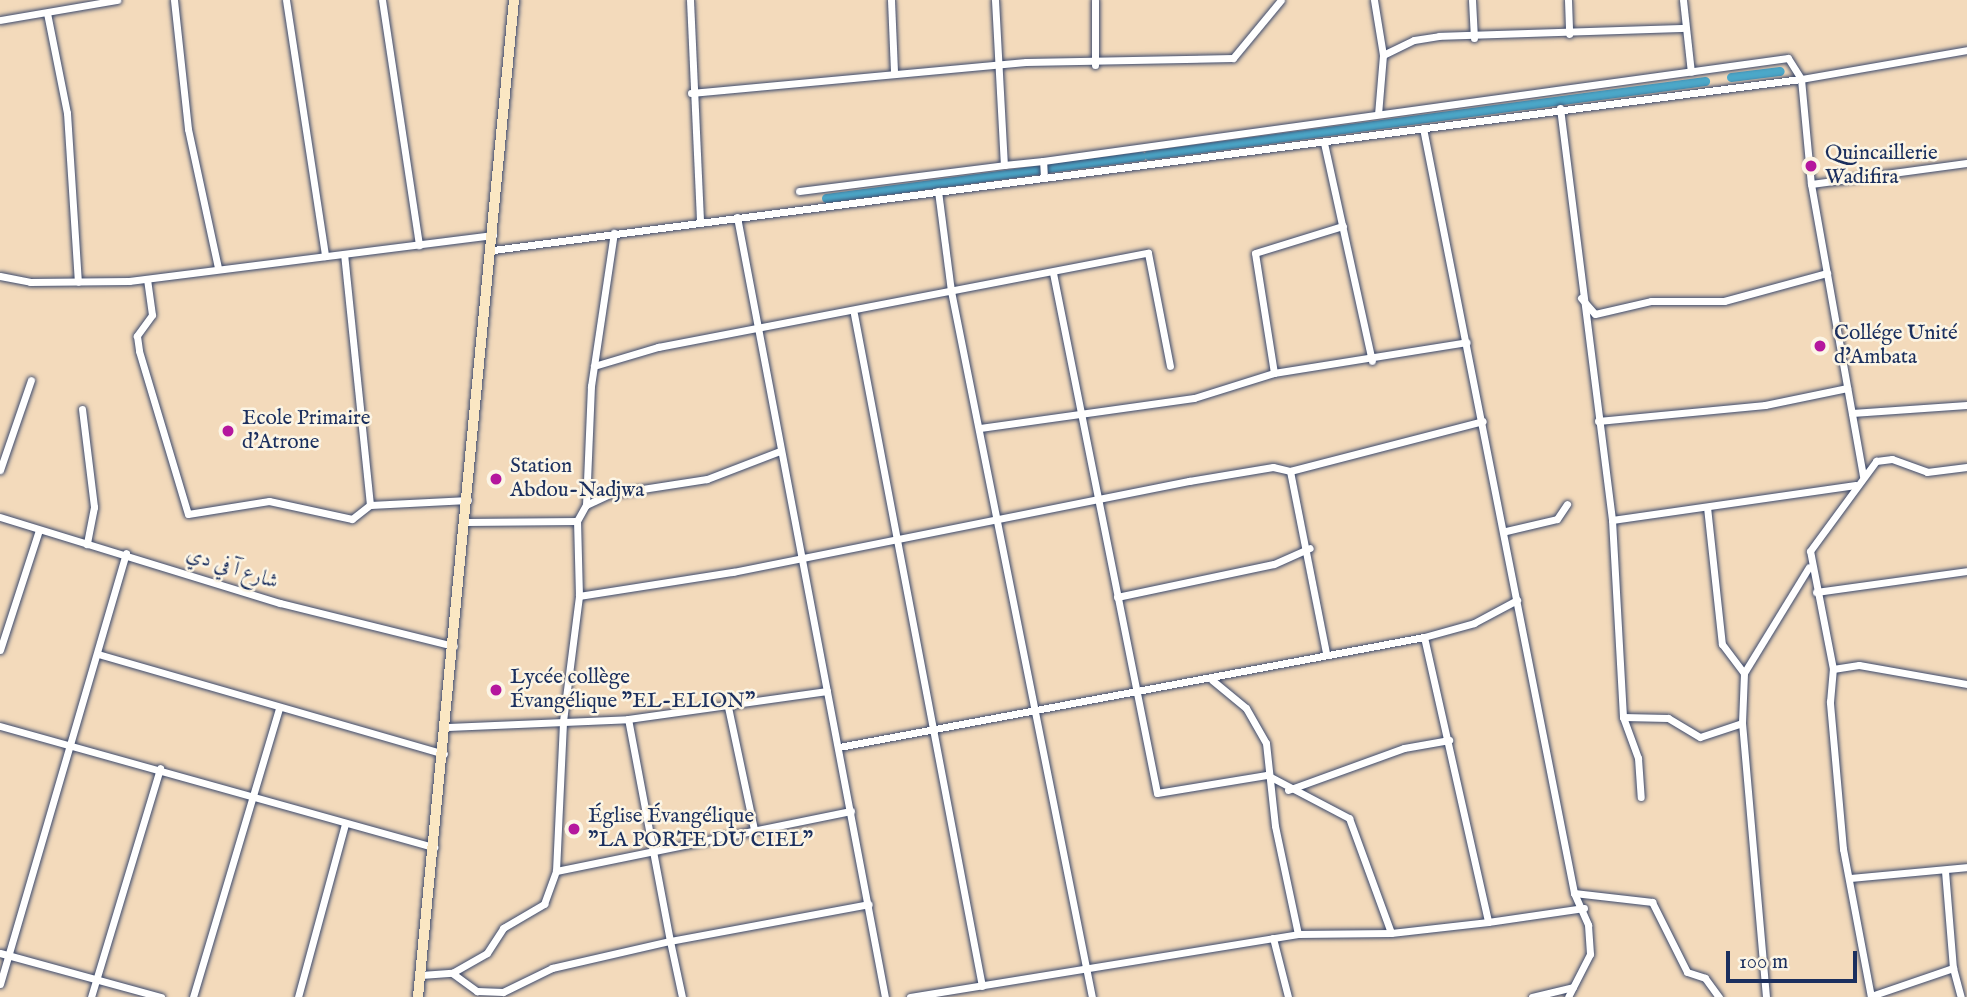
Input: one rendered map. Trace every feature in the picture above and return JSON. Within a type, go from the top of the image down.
[{"type":"street","points":[[0,20],[117,0]]},
{"type":"street","points":[[174,0],[188,130],[218,268]]},
{"type":"street","points":[[286,0],[325,256]]},
{"type":"street","points":[[382,0],[419,245]]},
{"type":"street","points":[[418,997],[449,727],[514,0]]},
{"type":"street","points":[[690,0],[691,93],[700,221]]},
{"type":"street","points":[[891,0],[894,71]]},
{"type":"street","points":[[995,0],[1004,165]]},
{"type":"street","points":[[1095,65],[1096,0]]},
{"type":"street","points":[[691,93],[894,71],[1233,58],[1281,0]]},
{"type":"street","points":[[1374,0],[1383,55],[1378,114]]},
{"type":"street","points":[[1472,0],[1474,38]]},
{"type":"street","points":[[1568,0],[1569,34]]},
{"type":"street","points":[[1683,0],[1691,72]]},
{"type":"street","points":[[47,13],[67,113],[78,282]]},
{"type":"street","points":[[1383,55],[1414,40],[1685,29]]},
{"type":"street","points":[[493,250],[700,221],[1324,143],[1560,108],[1801,79],[1967,50]]},
{"type":"street","points":[[799,191],[1043,161],[1788,58],[1801,79],[1811,184],[1863,476]]},
{"type":"street","points":[[1560,108],[1577,214],[1580,298],[1612,520],[1623,717],[1638,758],[1641,797]]},
{"type":"street","points":[[1423,128],[1506,531],[1574,893],[1584,908],[1590,954],[1568,997]]},
{"type":"street","points":[[1324,143],[1372,361]]},
{"type":"street","points":[[1043,161],[1044,178]]},
{"type":"street","points":[[1811,184],[1967,163]]},
{"type":"street","points":[[938,191],[951,291],[1036,705],[1092,997]]},
{"type":"street","points":[[737,217],[754,328],[839,747],[885,997]]},
{"type":"street","points":[[1275,373],[1255,253],[1343,226]]},
{"type":"street","points":[[421,975],[452,973],[487,953],[503,928],[544,904],[556,871],[563,721],[579,596],[577,521],[586,505],[594,366],[614,233]]},
{"type":"street","points":[[0,276],[78,282],[147,279],[493,235]]},
{"type":"street","points":[[594,366],[754,328],[854,314],[951,291],[1148,253],[1170,366]]},
{"type":"street","points":[[344,254],[370,505]]},
{"type":"street","points":[[1053,273],[1157,793],[1268,775],[1287,790],[1349,818],[1391,933]]},
{"type":"street","points":[[1580,298],[1595,314],[1651,301],[1724,301],[1827,273]]},
{"type":"street","points":[[147,279],[152,315],[138,336],[139,351],[188,514],[269,501],[352,519],[370,505],[468,500]]},
{"type":"street","points":[[854,314],[937,728],[982,986]]},
{"type":"street","points":[[980,428],[1194,398],[1275,373],[1372,361],[1467,342]]},
{"type":"street","points":[[0,470],[31,380]]},
{"type":"street","points":[[1598,421],[1765,405],[1847,388]]},
{"type":"street","points":[[1852,413],[1967,405]]},
{"type":"street","points":[[82,409],[94,507],[87,544]]},
{"type":"street","points":[[579,596],[898,540],[1096,498],[1273,467],[1290,471],[1483,421]]},
{"type":"street","points":[[586,505],[610,494],[707,479],[780,452]]},
{"type":"street","points":[[1766,997],[1742,723],[1744,673],[1809,567],[1813,540],[1863,476],[1884,458],[1927,472],[1967,467]]},
{"type":"street","points":[[1290,471],[1310,548],[1326,652]]},
{"type":"street","points":[[1612,520],[1856,485]]},
{"type":"street","points":[[1506,531],[1557,519],[1567,504]]},
{"type":"street","points":[[1707,507],[1722,643],[1744,673]]},
{"type":"street","name":"شارع آ في دي","points":[[0,517],[126,553],[280,603],[455,646]]},
{"type":"street","points":[[466,522],[577,521]]},
{"type":"street","points":[[0,649],[39,530]]},
{"type":"street","points":[[1117,597],[1274,564],[1310,548]]},
{"type":"street","points":[[0,985],[4,954],[98,654],[126,553]]},
{"type":"street","points":[[1809,567],[1833,669],[1835,785],[1871,997],[1952,968]]},
{"type":"street","points":[[1816,593],[1967,571]]},
{"type":"street","points":[[839,747],[1036,705],[1212,680],[1326,652],[1424,636],[1474,623],[1517,600]]},
{"type":"street","points":[[1424,636],[1488,922]]},
{"type":"street","points":[[98,654],[445,754]]},
{"type":"street","points":[[1833,669],[1859,664],[1967,684]]},
{"type":"street","points":[[1212,680],[1259,726],[1298,934]]},
{"type":"street","points":[[449,727],[628,719],[827,691]]},
{"type":"street","points":[[728,707],[754,829]]},
{"type":"street","points":[[193,997],[279,708]]},
{"type":"street","points":[[1623,717],[1668,718],[1700,737],[1742,723]]},
{"type":"street","points":[[628,719],[682,997]]},
{"type":"street","points":[[0,726],[160,768],[345,824],[435,847]]},
{"type":"street","points":[[1287,790],[1404,748],[1449,740]]},
{"type":"street","points":[[92,997],[160,768]]},
{"type":"street","points":[[556,871],[652,848],[851,811]]},
{"type":"street","points":[[298,997],[345,824]]},
{"type":"street","points":[[1851,878],[1967,867]]},
{"type":"street","points":[[1945,871],[1952,968],[1961,997]]},
{"type":"street","points":[[1574,893],[1652,902],[1686,972],[1705,978],[1719,997]]},
{"type":"street","points":[[452,973],[477,990],[503,992],[552,968],[670,941],[869,904]]},
{"type":"street","points":[[910,997],[1298,934],[1391,933],[1584,908]]},
{"type":"street","points":[[1273,939],[1288,997]]},
{"type":"street","points":[[4,954],[161,997]]},
{"type":"street","points":[[1532,997],[1573,987]]},
{"type":"waterway","points":[[1731,77],[1780,71]]},
{"type":"waterway","points":[[1148,155],[1705,81]]},
{"type":"waterway","points":[[1048,168],[1141,156]]},
{"type":"waterway","points":[[826,198],[1037,170]]},
{"type":"place","name":"Quincaillerie Wadifira","points":[[1811,166]]},
{"type":"place","name":"Collége Unité d'Ambata","points":[[1820,346]]},
{"type":"place","name":"Ecole Primaire d'Atrone","points":[[228,431]]},
{"type":"place","name":"Station Abdou-Nadjwa","points":[[496,479]]},
{"type":"place","name":"Lycée collège Évangélique \"EL-ELION\"","points":[[496,690]]},
{"type":"place","name":"Église Évangélique \"LA PORTE DU CIEL\"","points":[[574,829]]}]
